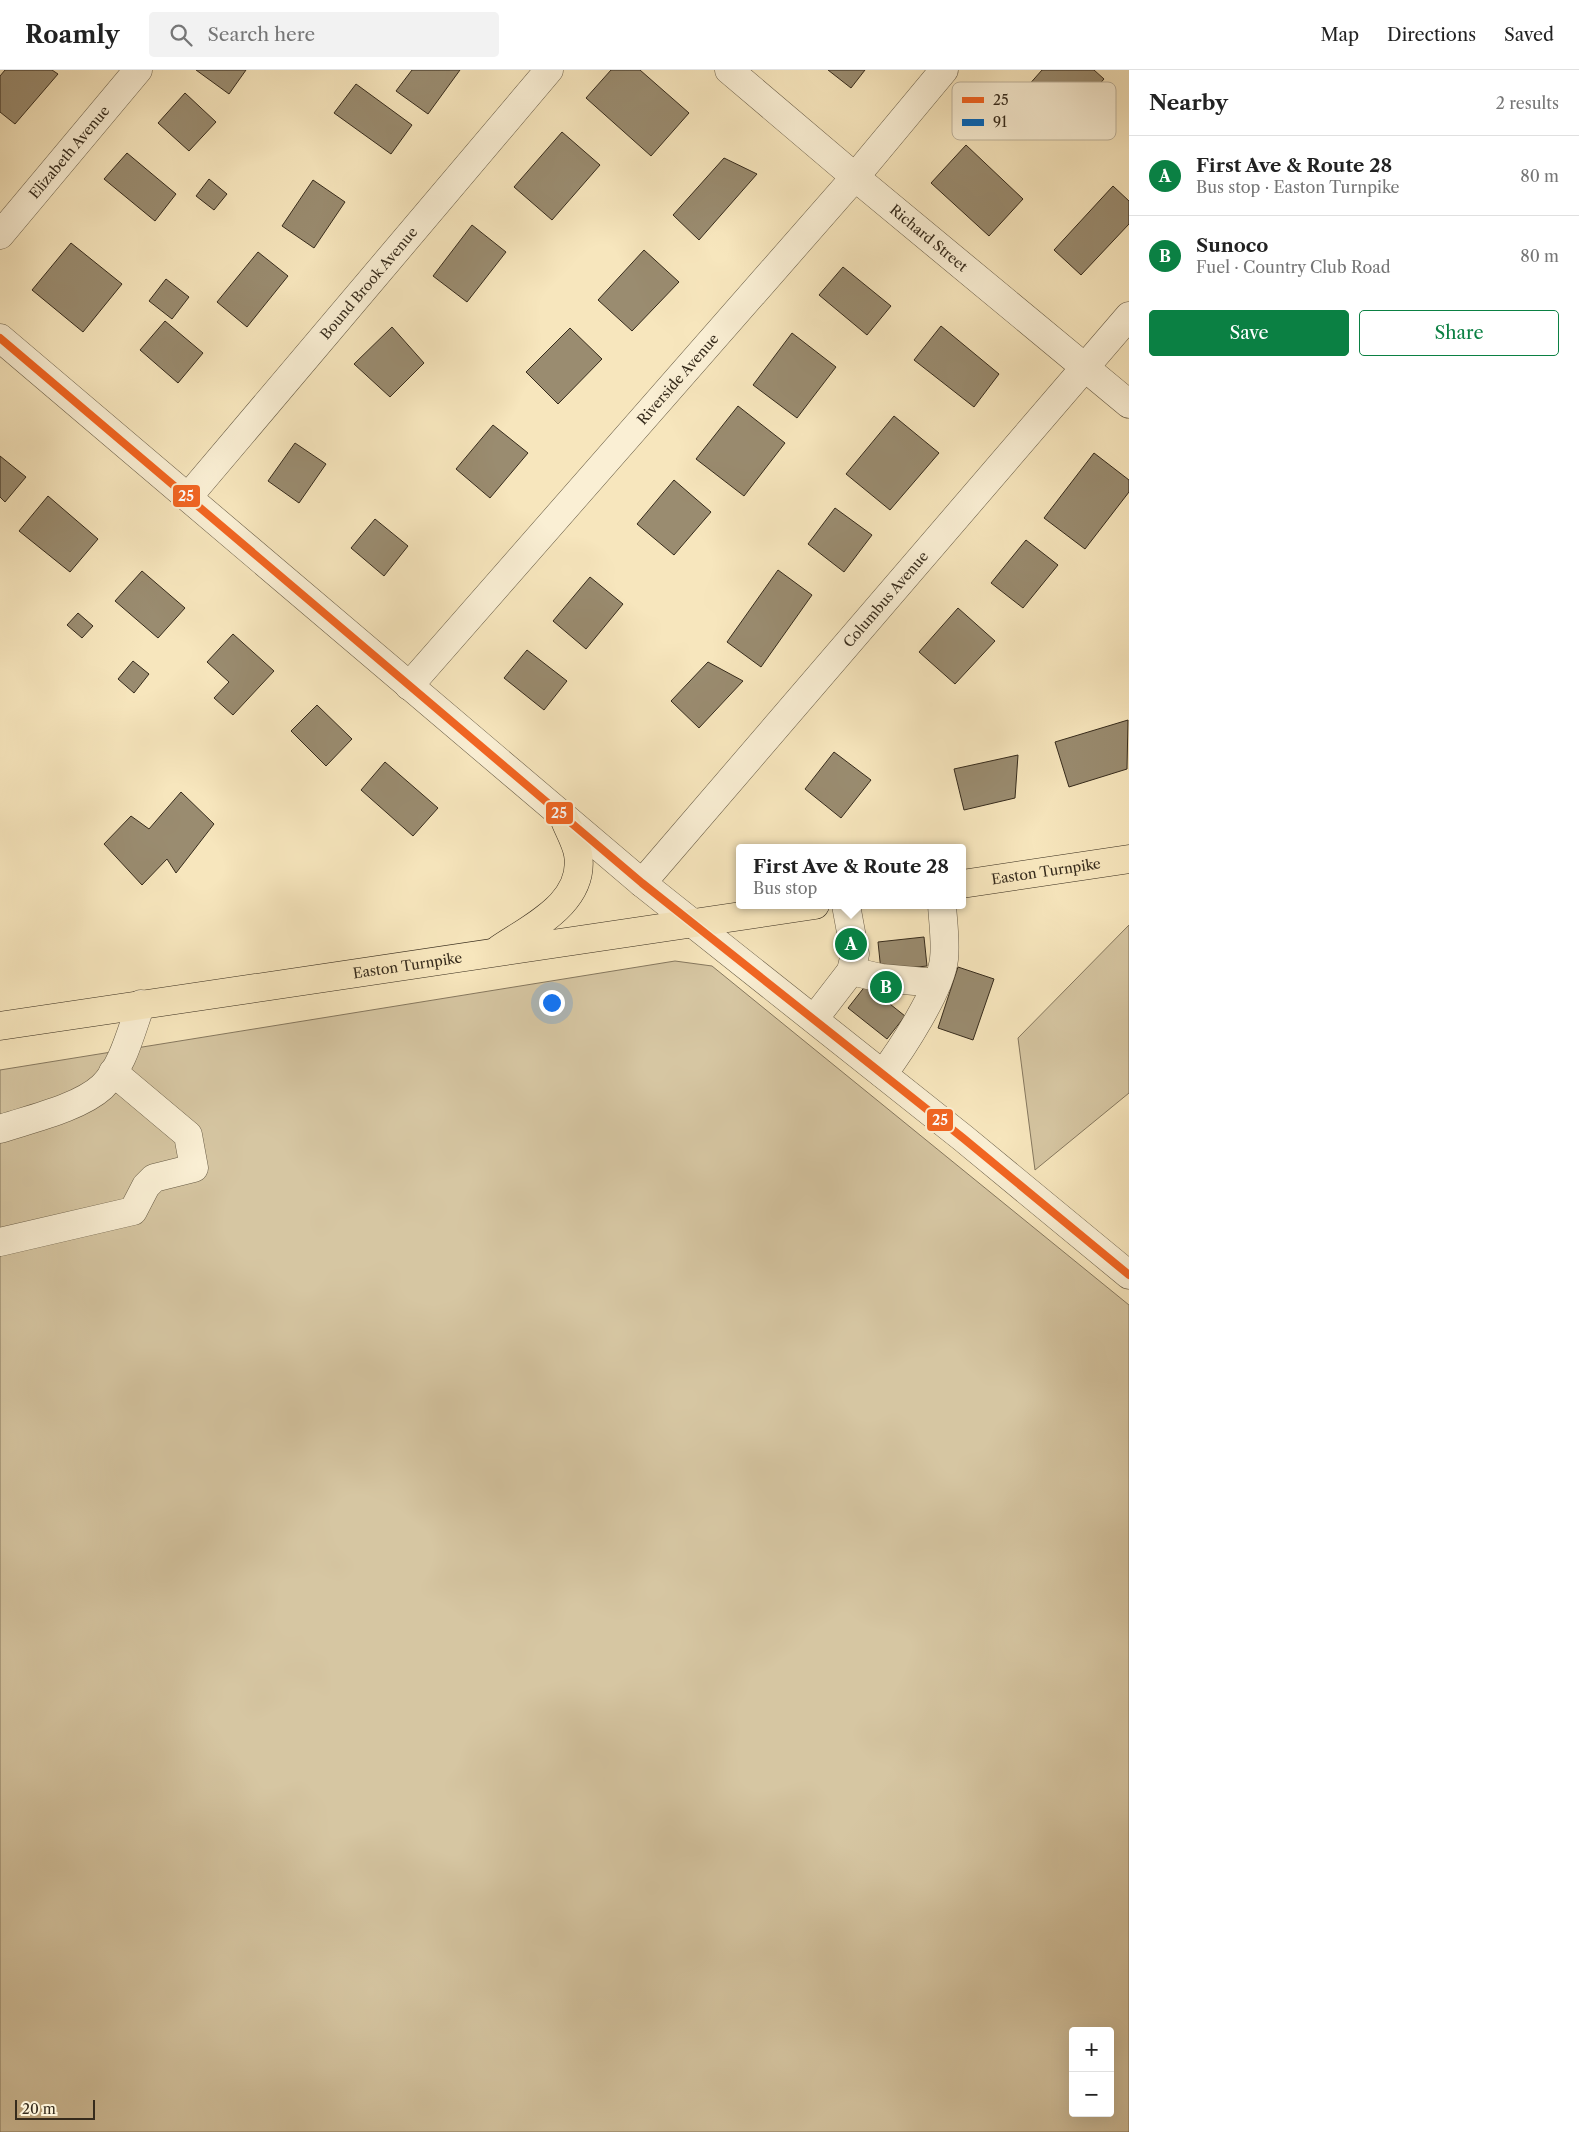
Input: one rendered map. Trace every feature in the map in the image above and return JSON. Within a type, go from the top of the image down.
[{"type":"main road","points":[[494,952],[544,919],[564,903],[576,885],[579,868],[578,852],[564,818]]},
{"type":"main road","name":"Easton Turnpike","points":[[966,883],[1129,859]]},
{"type":"main road","name":"Easton Turnpike","points":[[0,1026],[788,909]]},
{"type":"street","name":"Elizabeth Avenue","points":[[0,235],[138,70]]},
{"type":"street","name":"Bound Brook Avenue","points":[[188,497],[550,70]]},
{"type":"street","name":"Richard Street","points":[[729,70],[1129,404]]},
{"type":"street","name":"Riverside Avenue","points":[[409,686],[855,177],[944,70]]},
{"type":"street","name":"Columbus Avenue","points":[[642,883],[1129,316]]},
{"type":"street","points":[[0,338],[642,883],[883,1074],[1129,1275]]},
{"type":"street","points":[[814,1019],[851,971],[855,954],[847,909]]},
{"type":"street","points":[[883,1074],[902,1049],[937,983],[944,960],[942,909]]},
{"type":"street","points":[[851,971],[881,978],[937,983]]},
{"type":"street","points":[[0,1129],[83,1101],[103,1086],[119,1062],[141,1004]]},
{"type":"street","points":[[0,1242],[133,1211],[146,1186],[154,1178],[194,1168],[188,1135],[113,1072]]},
{"type":"shaded area","points":[[1129,925],[1129,1093],[1035,1170],[1018,1038]]},
{"type":"shaded area","points":[[675,961],[712,966],[1129,1305],[1129,2132],[0,2132],[0,1070]]},
{"type":"building","points":[[5,70],[52,70],[58,74],[15,124],[0,112],[0,76]]},
{"type":"building","points":[[196,70],[246,70],[229,94]]},
{"type":"building","points":[[412,70],[460,70],[428,114],[396,91]]},
{"type":"building","points":[[611,70],[640,70],[689,113],[651,156],[586,98]]},
{"type":"building","points":[[828,70],[865,70],[851,88]]},
{"type":"building","points":[[1042,70],[1094,70],[1104,79],[1101,82],[1031,82]]},
{"type":"building","points":[[356,84],[412,125],[391,154],[334,113]]},
{"type":"building","points":[[185,93],[216,122],[189,151],[158,123]]},
{"type":"building","points":[[562,132],[600,165],[552,220],[514,187]]},
{"type":"building","points":[[966,145],[1023,199],[989,236],[931,183]]},
{"type":"building","points":[[127,153],[176,194],[155,221],[104,179]]},
{"type":"building","points":[[724,158],[757,174],[699,240],[673,215]]},
{"type":"building","points":[[209,179],[227,194],[214,210],[196,196]]},
{"type":"building","points":[[313,180],[345,202],[314,248],[282,226]]},
{"type":"building","points":[[1113,186],[1129,201],[1129,224],[1081,275],[1054,250]]},
{"type":"building","points":[[472,225],[506,252],[467,302],[433,276]]},
{"type":"building","points":[[71,243],[122,284],[83,332],[32,290]]},
{"type":"building","points":[[644,250],[679,282],[632,331],[598,300]]},
{"type":"building","points":[[258,252],[288,276],[247,327],[217,302]]},
{"type":"building","points":[[843,267],[891,306],[867,335],[819,295]]},
{"type":"building","points":[[166,279],[189,297],[172,319],[149,301]]},
{"type":"building","points":[[165,321],[203,353],[178,383],[140,350]]},
{"type":"building","points":[[941,326],[999,374],[974,407],[914,360]]},
{"type":"building","points":[[392,327],[424,363],[390,397],[354,364]]},
{"type":"building","points":[[570,328],[602,359],[558,404],[526,372]]},
{"type":"building","points":[[792,333],[836,367],[797,418],[753,385]]},
{"type":"building","points":[[738,406],[785,443],[744,496],[696,459]]},
{"type":"building","points":[[894,416],[939,453],[890,510],[846,474]]},
{"type":"building","points":[[493,425],[528,453],[490,498],[456,469]]},
{"type":"building","points":[[295,443],[326,464],[299,503],[268,481]]},
{"type":"building","points":[[1094,453],[1129,480],[1129,492],[1085,549],[1044,518]]},
{"type":"building","points":[[0,456],[26,477],[5,502],[0,497]]},
{"type":"building","points":[[674,480],[711,512],[674,555],[637,524]]},
{"type":"building","points":[[48,496],[98,539],[70,572],[19,531]]},
{"type":"building","points":[[835,508],[872,535],[844,572],[808,544]]},
{"type":"building","points":[[375,519],[408,546],[384,576],[351,548]]},
{"type":"building","points":[[1026,540],[1058,565],[1023,608],[991,583]]},
{"type":"building","points":[[778,570],[812,595],[761,667],[727,642]]},
{"type":"building","points":[[142,571],[185,608],[158,638],[115,601]]},
{"type":"building","points":[[590,577],[623,604],[586,649],[553,621]]},
{"type":"building","points":[[958,608],[995,641],[955,684],[919,652]]},
{"type":"building","points":[[78,613],[93,626],[82,638],[67,625]]},
{"type":"building","points":[[233,634],[274,671],[233,715],[214,698],[229,682],[207,662]]},
{"type":"building","points":[[527,650],[567,681],[544,710],[504,678]]},
{"type":"building","points":[[133,661],[149,674],[134,693],[118,679]]},
{"type":"building","points":[[708,662],[743,681],[699,728],[671,701]]},
{"type":"building","points":[[317,705],[352,739],[326,766],[291,731]]},
{"type":"building","points":[[1128,720],[1127,769],[1069,787],[1055,742]]},
{"type":"building","points":[[834,752],[871,780],[841,818],[805,789]]},
{"type":"building","points":[[1018,755],[1015,798],[964,810],[954,769]]},
{"type":"building","points":[[385,762],[438,808],[413,836],[361,790]]},
{"type":"building","points":[[181,792],[214,824],[176,873],[167,859],[142,885],[104,844],[131,816],[149,829]]},
{"type":"building","points":[[924,937],[927,966],[881,971],[878,942]]},
{"type":"building","points":[[958,967],[994,979],[973,1040],[938,1028]]},
{"type":"building","points":[[866,985],[905,1016],[887,1039],[848,1008]]},
{"type":"transit line","name":"25","points":[[0,338],[642,883],[963,1138],[1129,1275]]},
{"type":"place","name":"First Ave & Route 28","points":[[851,944]]},
{"type":"place","name":"Sunoco","points":[[886,987]]}]
